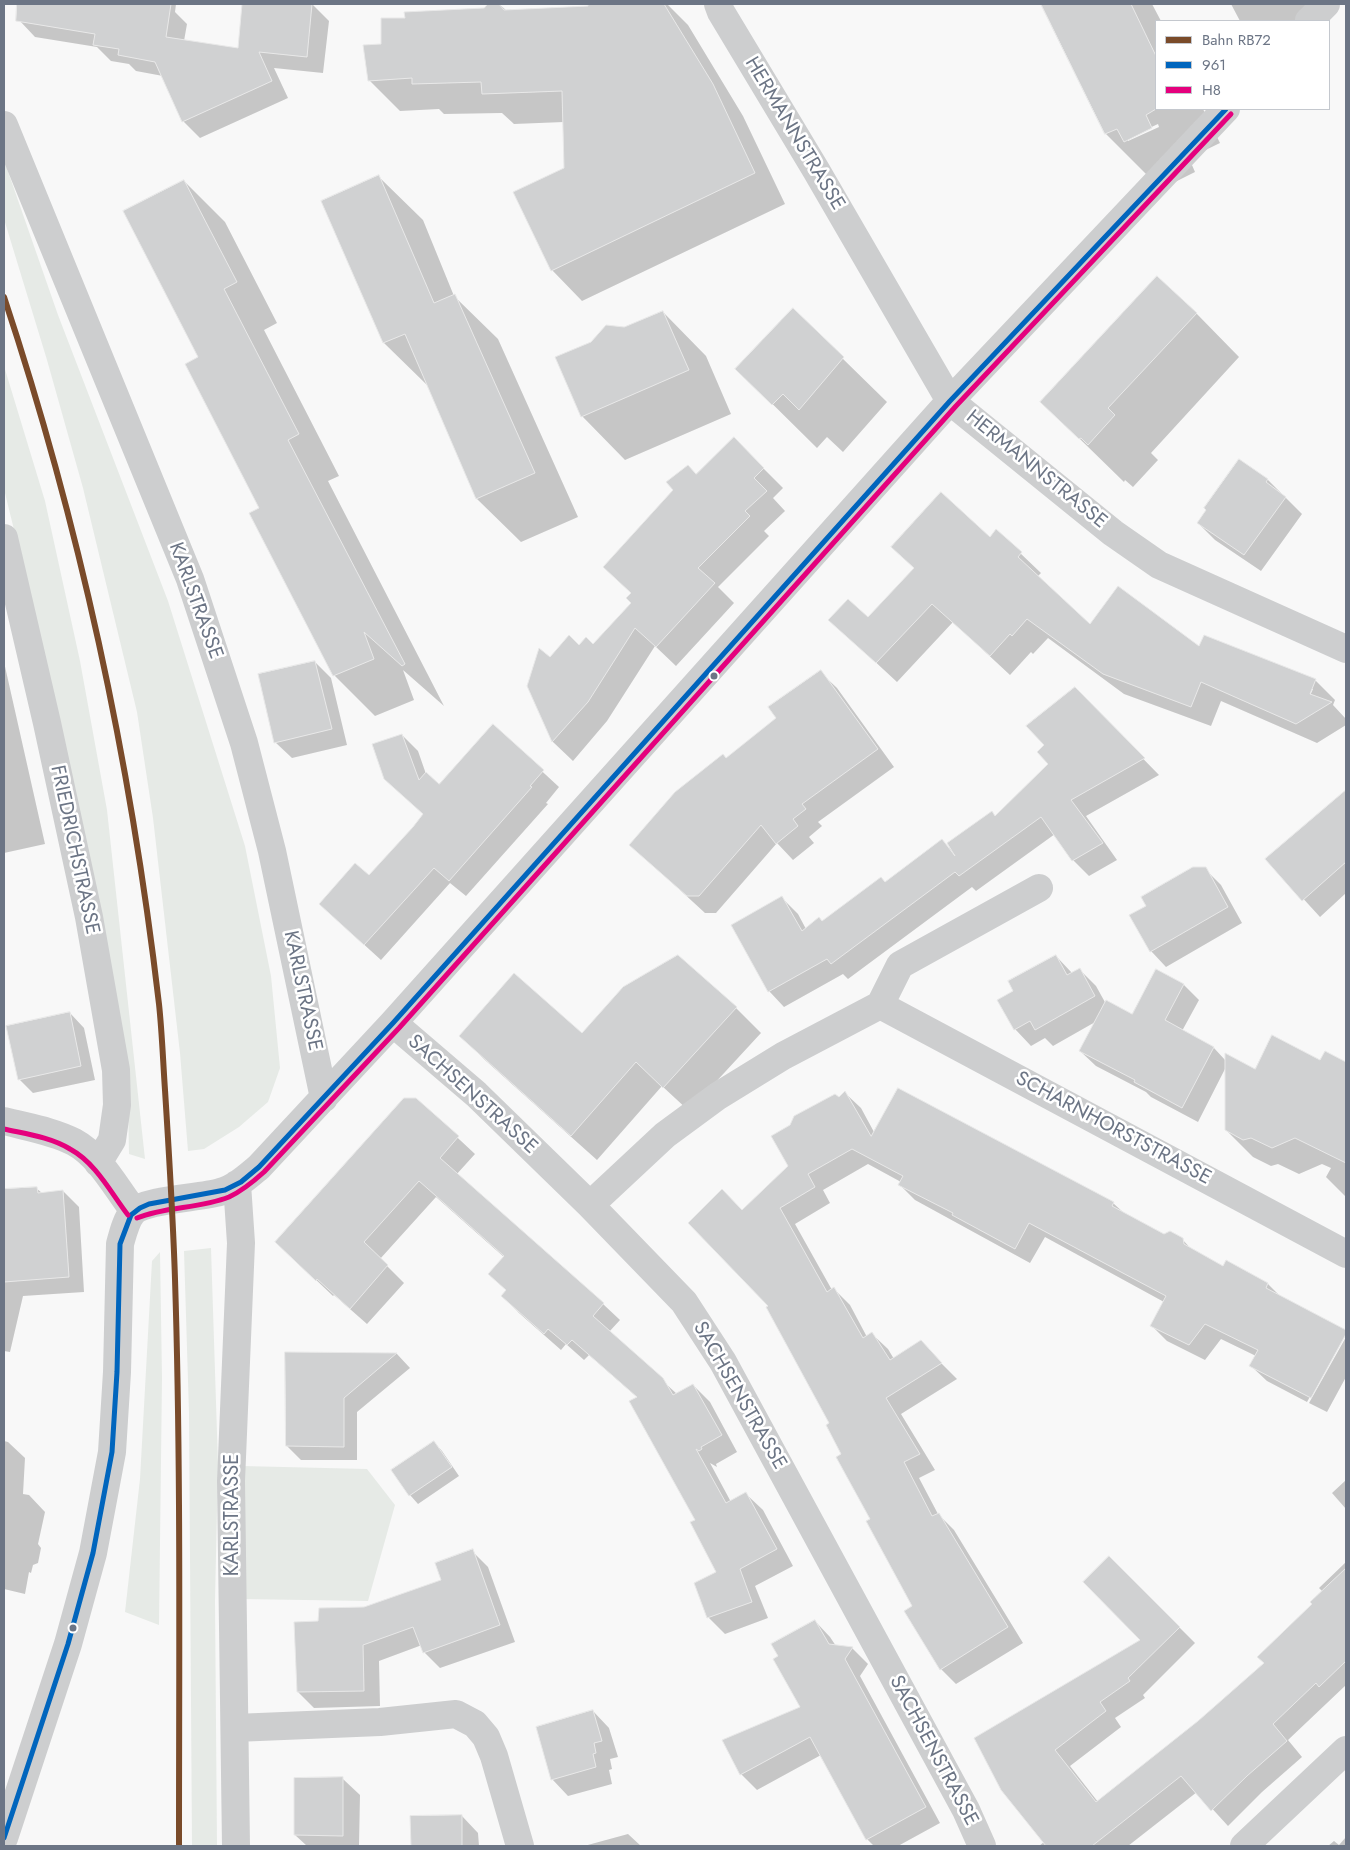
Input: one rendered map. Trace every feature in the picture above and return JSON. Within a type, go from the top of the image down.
[{"type":"street","name":"HERMANNSTRASSE","points":[[718,4],[950,401],[1113,533],[1160,565],[1346,649]]},
{"type":"street","points":[[1310,20],[1326,4]]},
{"type":"street","points":[[4,1838],[68,1644],[93,1553],[112,1452],[117,1372],[120,1244],[124,1228],[134,1211],[147,1205],[221,1192],[237,1184],[258,1167],[393,1023],[950,401],[1225,110]]},
{"type":"street","name":"KARLSTRASSE","points":[[4,125],[190,579],[241,734],[272,851],[324,1098]]},
{"type":"street","name":"FRIEDRICHSTRASSE","points":[[4,538],[47,723],[88,917],[116,1070],[117,1105],[112,1140],[98,1163]]},
{"type":"street","points":[[590,1205],[665,1135],[718,1096],[783,1056],[880,1005],[900,965],[1039,888]]},
{"type":"street","name":"SCHARNHORSTSTRASSE","points":[[880,1005],[1346,1254]]},
{"type":"street","name":"SACHSENSTRASSE","points":[[393,1023],[476,1094],[590,1205],[684,1302],[723,1362],[966,1810],[982,1846]]},
{"type":"street","points":[[4,1121],[55,1134],[75,1143],[98,1163],[134,1211]]},
{"type":"street","name":"KARLSTRASSE","points":[[236,1846],[231,1481],[241,1243],[237,1184]]},
{"type":"street","points":[[235,1728],[380,1722],[456,1714],[475,1724],[486,1737],[494,1756],[520,1846]]},
{"type":"street","points":[[1244,1846],[1346,1750]]},
{"type":"shaded area","points":[[4,160],[58,315],[168,601],[245,846],[271,976],[280,1068],[268,1102],[239,1127],[204,1149],[188,1151],[180,1053],[153,818],[137,712],[83,488],[47,360],[4,219]]},
{"type":"shaded area","points":[[4,366],[45,501],[80,661],[107,810],[145,1159],[129,1154],[128,1101],[45,656],[4,489]]},
{"type":"shaded area","points":[[211,1248],[218,1464],[215,1601],[217,1846],[192,1846],[189,1413],[184,1251]]},
{"type":"shaded area","points":[[160,1252],[162,1378],[159,1625],[125,1612],[140,1479],[152,1261]]},
{"type":"shaded area","points":[[242,1466],[367,1469],[395,1505],[368,1601],[241,1599]]},
{"type":"building","points":[[17,4],[171,4],[166,37],[238,48],[242,4],[312,4],[307,57],[259,52],[272,81],[182,122],[155,62],[118,55],[119,49],[93,45],[95,34],[16,21]]},
{"type":"building","points":[[488,4],[499,4],[504,10],[588,6],[588,4],[664,4],[713,84],[755,173],[551,271],[513,192],[564,168],[562,91],[482,94],[481,82],[412,84],[412,78],[368,81],[363,45],[381,44],[381,18],[405,18],[404,12],[484,8]]},
{"type":"building","points":[[1041,4],[1131,4],[1155,54],[1155,110],[1146,115],[1152,128],[1124,142],[1117,129],[1105,134]]},
{"type":"building","points":[[379,175],[434,303],[455,294],[535,473],[476,499],[405,334],[383,343],[321,201]]},
{"type":"building","points":[[184,180],[237,282],[224,289],[299,434],[288,440],[405,664],[402,666],[364,632],[374,659],[333,676],[249,513],[259,508],[185,364],[198,357],[123,211]]},
{"type":"building","points":[[1157,276],[1197,313],[1108,408],[1115,415],[1088,445],[1081,438],[1079,439],[1040,402]]},
{"type":"building","points":[[793,308],[844,357],[799,410],[783,394],[772,405],[735,369]]},
{"type":"building","points":[[663,311],[689,370],[581,417],[555,357],[591,342],[606,325],[624,327]]},
{"type":"building","points":[[734,437],[764,468],[754,478],[767,491],[745,511],[750,516],[698,568],[715,583],[656,647],[635,628],[588,702],[552,742],[527,686],[539,648],[550,657],[569,635],[579,645],[586,637],[593,644],[631,603],[626,598],[631,593],[603,567],[673,490],[666,482],[688,465],[696,474]]},
{"type":"building","points":[[1239,459],[1268,479],[1266,482],[1286,497],[1244,555],[1197,523],[1206,510],[1204,508]]},
{"type":"building","points":[[941,492],[990,537],[996,529],[1022,552],[1018,557],[1090,624],[1118,586],[1199,646],[1204,635],[1316,679],[1310,694],[1332,702],[1296,724],[1201,682],[1191,707],[1103,674],[1027,619],[990,656],[932,604],[876,663],[828,620],[848,599],[868,617],[914,568],[891,547]]},
{"type":"building","points":[[315,661],[332,729],[274,743],[258,674]]},
{"type":"building","points":[[821,670],[878,749],[802,804],[806,809],[793,819],[798,826],[776,844],[761,825],[699,896],[687,896],[629,845],[675,792],[723,754],[726,758],[776,718],[768,707]]},
{"type":"building","points":[[1075,687],[1145,758],[1071,800],[1103,843],[1072,861],[1041,817],[959,876],[955,872],[831,964],[827,959],[768,992],[731,925],[782,896],[802,931],[819,917],[822,921],[881,877],[885,882],[942,839],[955,856],[947,843],[992,811],[995,816],[1048,764],[1037,752],[1044,745],[1026,726]]},
{"type":"building","points":[[493,724],[544,770],[530,786],[532,787],[449,881],[434,868],[364,945],[319,904],[355,863],[369,875],[423,814],[384,779],[372,744],[402,734],[419,780],[426,772],[439,784]]},
{"type":"building","points":[[1346,790],[1346,862],[1302,901],[1265,859]]},
{"type":"building","points":[[1193,867],[1206,867],[1228,907],[1150,952],[1129,915],[1146,906],[1141,897]]},
{"type":"building","points":[[678,955],[737,1007],[663,1088],[636,1062],[571,1136],[459,1036],[514,973],[582,1033],[623,987]]},
{"type":"building","points":[[1056,955],[1067,975],[1080,968],[1095,996],[1035,1030],[1030,1021],[1014,1030],[997,1000],[1013,991],[1008,981]]},
{"type":"building","points":[[1156,969],[1184,984],[1165,1020],[1214,1047],[1182,1108],[1134,1082],[1135,1080],[1079,1051],[1106,1000],[1132,1014]]},
{"type":"building","points":[[70,1012],[81,1066],[18,1080],[6,1026]]},
{"type":"building","points":[[1272,1035],[1320,1060],[1325,1051],[1346,1062],[1346,1163],[1295,1138],[1272,1148],[1251,1138],[1243,1140],[1225,1130],[1225,1053],[1255,1069]]},
{"type":"building","points":[[898,1088],[1114,1202],[1112,1206],[1164,1234],[1170,1231],[1183,1238],[1184,1244],[1223,1266],[1226,1260],[1268,1283],[1266,1288],[1346,1330],[1346,1334],[1311,1398],[1249,1366],[1258,1350],[1205,1324],[1189,1345],[1150,1326],[1166,1296],[1029,1223],[1015,1249],[952,1215],[953,1213],[898,1185],[903,1176],[852,1149],[808,1174],[815,1187],[780,1208],[827,1292],[834,1287],[863,1338],[872,1332],[890,1360],[921,1340],[942,1363],[886,1398],[920,1454],[904,1462],[932,1516],[939,1513],[1008,1627],[940,1670],[904,1611],[912,1606],[866,1521],[870,1519],[836,1457],[841,1454],[826,1425],[829,1423],[766,1307],[768,1306],[688,1223],[722,1189],[742,1210],[788,1166],[771,1136],[790,1125],[794,1116],[835,1094],[839,1097],[845,1091],[871,1136]]},
{"type":"building","points":[[404,1098],[416,1098],[459,1136],[440,1158],[604,1303],[593,1316],[663,1378],[673,1395],[693,1384],[722,1435],[701,1447],[702,1449],[699,1451],[696,1449],[726,1503],[746,1492],[777,1549],[740,1569],[752,1602],[707,1618],[694,1583],[716,1572],[690,1522],[695,1520],[629,1401],[637,1397],[572,1340],[567,1345],[548,1329],[544,1334],[501,1296],[506,1290],[488,1274],[504,1256],[419,1181],[364,1242],[388,1265],[350,1309],[317,1279],[316,1281],[275,1242]]},
{"type":"building","points":[[37,1187],[38,1193],[63,1190],[69,1277],[4,1282],[4,1189]]},
{"type":"building","points":[[285,1352],[397,1353],[344,1398],[344,1447],[286,1446]]},
{"type":"building","points":[[434,1441],[452,1467],[409,1496],[391,1470]]},
{"type":"building","points":[[473,1549],[500,1625],[423,1653],[413,1627],[363,1645],[364,1691],[297,1692],[294,1622],[318,1621],[319,1608],[364,1607],[441,1580],[435,1563]]},
{"type":"building","points":[[1109,1556],[1180,1627],[1128,1678],[1130,1681],[1100,1702],[1106,1711],[1055,1750],[1096,1802],[1198,1721],[1264,1663],[1257,1657],[1346,1568],[1346,1661],[1319,1687],[1316,1683],[1273,1724],[1287,1741],[1211,1811],[1181,1776],[1092,1846],[1046,1846],[1001,1790],[974,1738],[1140,1640],[1083,1582]]},
{"type":"building","points":[[815,1620],[829,1644],[853,1647],[845,1659],[926,1807],[866,1840],[810,1737],[740,1775],[722,1740],[800,1707],[773,1659],[778,1656],[771,1644]]},
{"type":"building","points":[[593,1710],[602,1741],[594,1743],[596,1753],[593,1754],[596,1767],[551,1780],[536,1727]]},
{"type":"building","points":[[343,1777],[343,1836],[294,1835],[294,1778]]},
{"type":"building","points":[[462,1815],[462,1846],[411,1846],[410,1816]]},
{"type":"rail line","name":"RB72","points":[[4,297],[56,470],[100,646],[134,824],[159,1004],[172,1208],[177,1350],[179,1846]]},
{"type":"transit line","name":"961","points":[[4,1838],[68,1644],[93,1553],[112,1452],[117,1372],[120,1244],[131,1215],[149,1204],[225,1190],[241,1182],[259,1167],[393,1023],[950,401],[1225,110]]},
{"type":"transit line","name":"H8","points":[[137,1218],[159,1211],[218,1201],[243,1189],[264,1172],[399,1028],[956,406],[1231,114]]},
{"type":"transit line","name":"H8","points":[[4,1129],[38,1136],[62,1145],[79,1155],[95,1170],[128,1215]]}]
